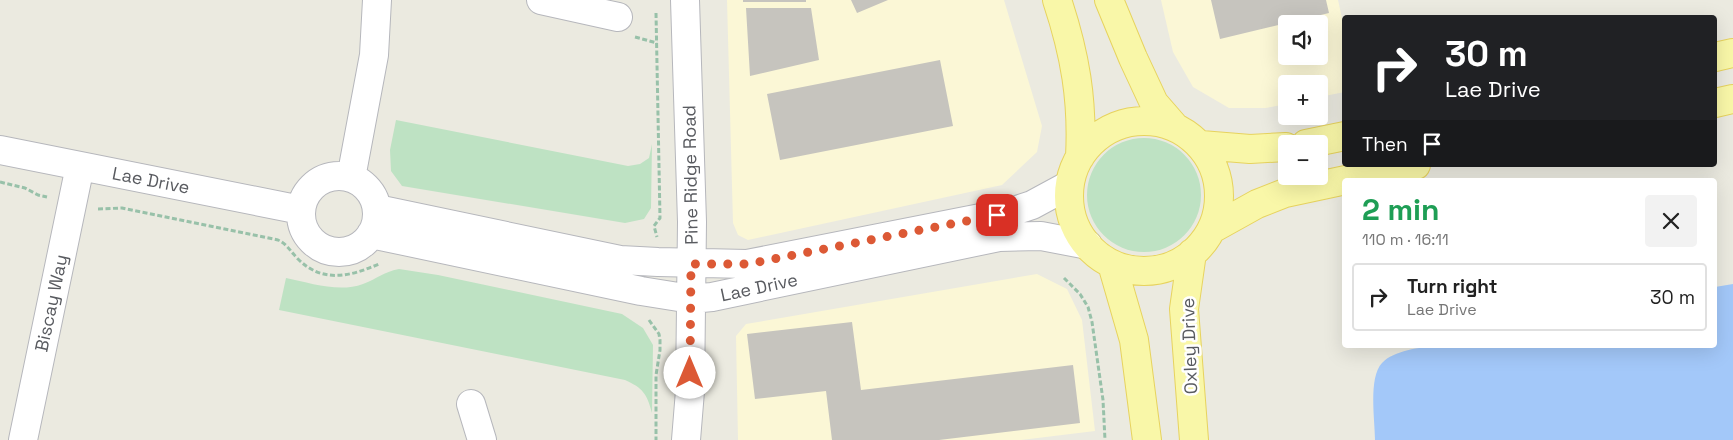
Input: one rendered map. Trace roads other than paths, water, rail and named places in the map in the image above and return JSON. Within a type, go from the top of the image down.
[{"type":"main road","points":[[1057,0],[1071,47],[1079,90],[1081,117],[1080,157]]},
{"type":"main road","points":[[1109,0],[1154,103],[1174,126]]},
{"type":"main road","points":[[1717,57],[1733,53]]},
{"type":"main road","points":[[1717,103],[1733,99]]},
{"type":"main road","points":[[1146,121],[1174,126],[1188,134],[1201,145],[1214,167],[1220,192],[1218,211],[1212,229],[1204,242],[1192,253],[1171,266],[1148,271],[1112,264],[1088,246],[1078,232],[1072,218],[1069,186],[1073,170],[1080,157],[1093,140],[1111,128],[1132,122],[1146,121]]},
{"type":"main road","points":[[1328,139],[1342,137]]},
{"type":"main road","points":[[1201,145],[1250,149],[1278,147]]},
{"type":"main road","points":[[1355,178],[1407,167]]},
{"type":"main road","points":[[1212,229],[1257,204],[1285,193],[1342,181]]},
{"type":"main road","name":"Oxley Drive","points":[[1192,253],[1184,309],[1194,440]]},
{"type":"main road","points":[[1112,264],[1134,340],[1147,440]]},
{"type":"street","points":[[351,178],[374,55],[377,0]]},
{"type":"street","points":[[540,0],[618,17]]},
{"type":"street","name":"Pine Ridge Road","points":[[685,0],[692,222],[690,391],[686,440]]},
{"type":"street","name":"Lae Drive","points":[[0,150],[302,210]]},
{"type":"street","name":"Biscay Way","points":[[23,440],[80,166]]},
{"type":"street","points":[[340,176],[351,178],[361,183],[368,190],[374,199],[374,222],[363,244],[352,250],[339,252],[327,250],[316,244],[307,235],[302,223],[302,210],[307,194],[318,182],[340,176]]},
{"type":"street","name":"Lae Drive","points":[[374,222],[620,260],[691,264],[748,264],[1011,212],[1032,205],[1069,186]]},
{"type":"street","name":"Lae Drive","points":[[374,222],[641,291],[691,300],[999,237],[1041,236],[1088,246]]},
{"type":"street","points":[[470,404],[482,440]]},
{"type":"water","points":[[1733,284],[1733,440],[1375,440],[1373,400],[1375,379],[1382,363],[1393,355],[1420,348],[1717,348],[1717,287]]}]
